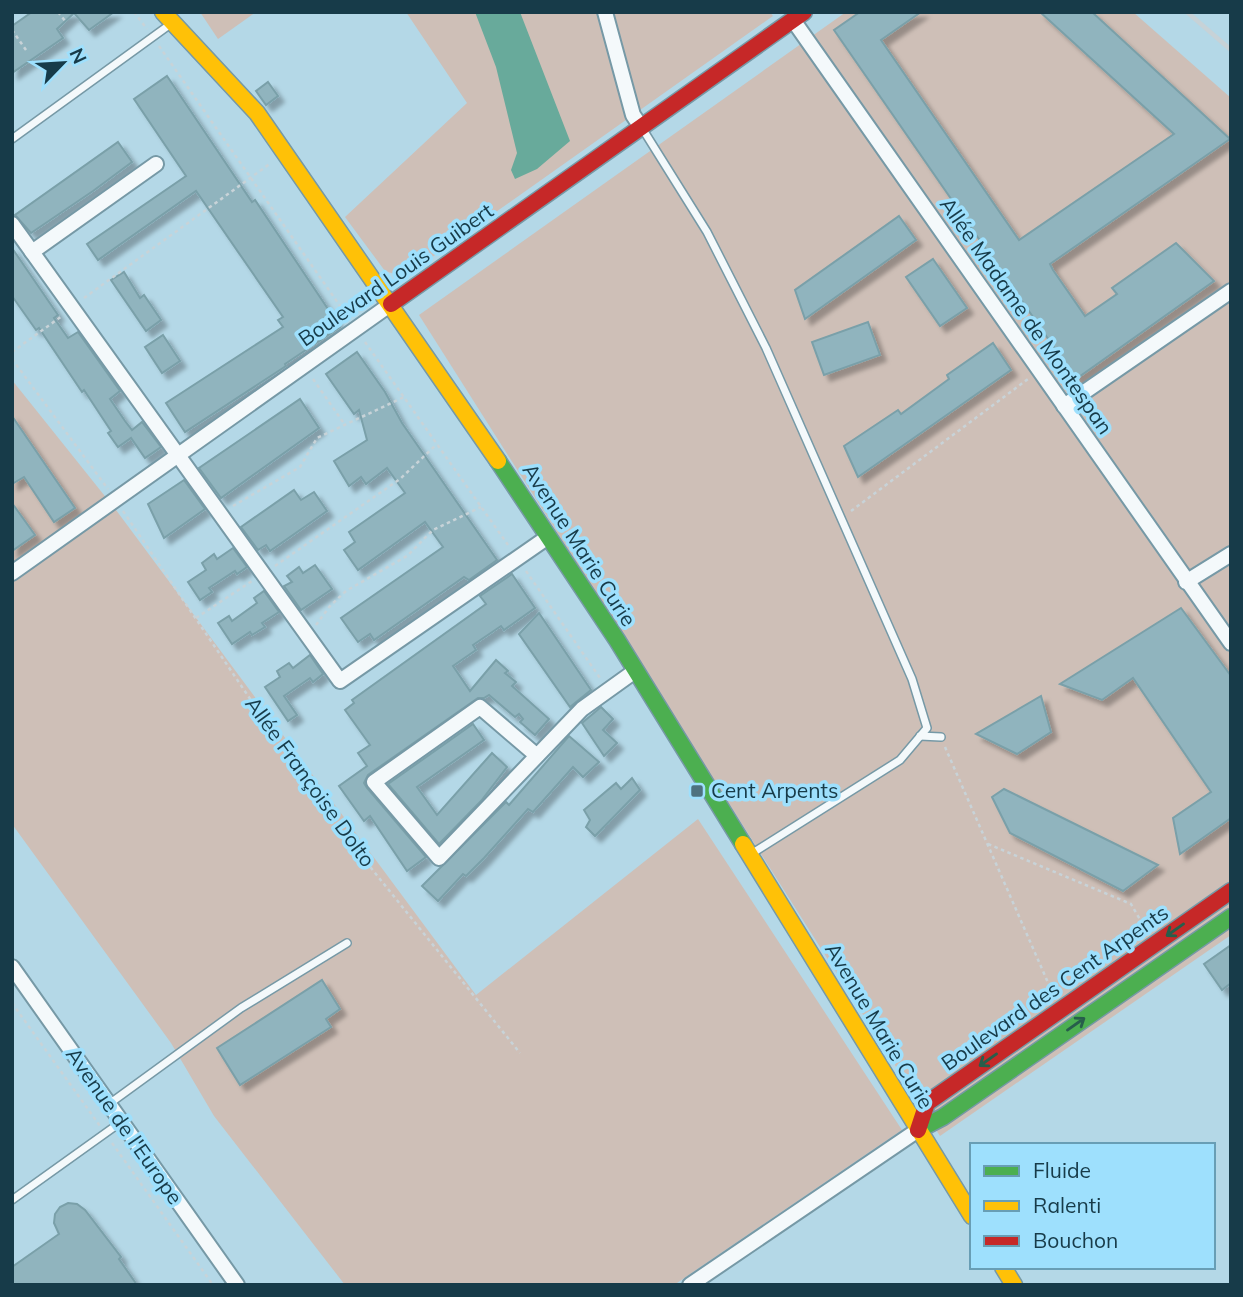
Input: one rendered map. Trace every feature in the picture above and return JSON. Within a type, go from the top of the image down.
[{"type":"main road","name":"Boulevard Louis Guibert","points":[[391,304],[795,15]]},
{"type":"main road","name":"Avenue Marie Curie","points":[[167,17],[257,113],[391,304],[548,537],[635,671],[970,1213]]},
{"type":"main road","name":"Boulevard des Cent Arpents","points":[[918,1130],[927,1103],[1231,891]]},
{"type":"main road","name":"Boulevard des Cent Arpents","points":[[918,1130],[943,1117],[1231,917]]},
{"type":"main road","points":[[1004,1269],[1014,1285]]},
{"type":"street","points":[[605,12],[633,115],[641,127]]},
{"type":"street","name":"Allée Madame de Montespan","points":[[795,15],[1186,582],[1231,643]]},
{"type":"street","points":[[32,252],[156,164]]},
{"type":"street","points":[[12,224],[340,681],[548,537]]},
{"type":"street","points":[[1064,406],[1231,291]]},
{"type":"street","name":"Boulevard Louis Guibert","points":[[12,573],[391,304]]},
{"type":"street","points":[[1186,582],[1231,554]]},
{"type":"street","points":[[536,755],[480,707],[374,782],[439,858],[582,709],[635,671]]},
{"type":"street","name":"Avenue de l'Europe","points":[[12,967],[237,1285]]},
{"type":"street","name":"Boulevard des Cent Arpents","points":[[690,1285],[918,1130]]},
{"type":"lane","points":[[12,139],[153,37],[167,17]]},
{"type":"lane","points":[[641,127],[707,232],[766,348],[912,679],[927,728],[900,760],[749,856]]},
{"type":"lane","points":[[919,737],[941,737]]},
{"type":"lane","points":[[108,1104],[241,1008],[347,943]]},
{"type":"lane","points":[[12,1200],[121,1122]]},
{"type":"path","points":[[58,12],[66,22]]},
{"type":"path","points":[[134,12],[607,689]]},
{"type":"path","points":[[12,30],[26,50]]},
{"type":"path","points":[[12,352],[74,308],[89,293],[285,153]]},
{"type":"path","name":"Allée Françoise Dolto","points":[[12,359],[115,499],[330,817],[520,1053]]},
{"type":"path","points":[[304,367],[345,425]]},
{"type":"path","points":[[841,518],[1039,370]]},
{"type":"path","points":[[220,514],[300,467],[317,438],[404,397]]},
{"type":"path","points":[[195,618],[400,479],[437,444]]},
{"type":"path","points":[[308,636],[330,606],[346,590],[408,556],[433,530],[481,507]]},
{"type":"path","points":[[941,737],[1060,1010]]},
{"type":"path","points":[[988,844],[1132,904],[1155,945]]},
{"type":"path","points":[[12,1003],[213,1285]]},
{"type":"shaded area","points":[[200,12],[256,12],[218,39]]},
{"type":"shaded area","points":[[406,12],[770,12],[773,16],[404,277],[385,271],[345,217],[467,103]]},
{"type":"shaded area","points":[[475,12],[520,12],[570,141],[537,169],[515,179],[511,170],[517,153],[496,67]]},
{"type":"shaded area","points":[[846,12],[1133,12],[1231,98],[1231,935],[940,1136],[419,315]]},
{"type":"shaded area","points":[[12,380],[116,510],[476,995],[698,819],[902,1130],[674,1285],[345,1285],[214,1116],[171,1043],[12,824]]},
{"type":"building","points":[[32,12],[114,12],[89,30],[74,13],[57,29],[63,38],[12,73],[12,26]]},
{"type":"building","points":[[860,12],[921,12],[881,40],[1019,240],[1174,134],[1040,12],[1092,12],[1230,139],[1050,264],[1085,316],[1117,294],[1112,288],[1176,243],[1214,281],[1076,379],[834,30]]},
{"type":"building","points":[[167,76],[340,327],[185,432],[166,403],[283,327],[278,320],[283,317],[196,191],[98,260],[87,244],[186,176],[134,99]]},
{"type":"building","points":[[268,82],[278,96],[266,105],[256,91]]},
{"type":"building","points":[[118,142],[132,162],[93,191],[31,233],[15,215]]},
{"type":"building","points":[[899,216],[916,240],[805,319],[795,290]]},
{"type":"building","points":[[12,248],[58,315],[54,318],[68,338],[78,332],[120,391],[110,399],[125,421],[132,430],[142,422],[161,447],[145,458],[131,438],[118,447],[108,433],[111,431],[84,390],[82,392],[39,328],[36,330],[12,296]]},
{"type":"building","points":[[933,259],[967,308],[940,326],[906,277]]},
{"type":"building","points":[[124,272],[140,298],[144,295],[161,320],[146,331],[111,280]]},
{"type":"building","points":[[868,322],[880,355],[824,375],[812,342]]},
{"type":"building","points":[[163,335],[180,361],[162,373],[145,347]]},
{"type":"building","points":[[993,343],[1011,370],[858,477],[844,446],[898,410],[901,414],[949,379],[947,375]]},
{"type":"building","points":[[357,352],[385,392],[402,423],[497,560],[469,580],[464,577],[374,640],[370,634],[358,642],[341,618],[443,547],[425,522],[358,570],[344,550],[355,542],[349,532],[405,493],[387,468],[366,484],[361,477],[349,486],[334,461],[367,440],[359,410],[354,414],[326,374]]},
{"type":"building","points":[[300,399],[319,428],[221,498],[199,468]]},
{"type":"building","points":[[12,416],[75,508],[54,522],[24,477],[12,484]]},
{"type":"building","points":[[184,480],[205,509],[164,538],[148,504]]},
{"type":"building","points":[[294,490],[301,500],[314,492],[327,511],[270,551],[266,545],[258,550],[241,527]]},
{"type":"building","points":[[12,503],[35,535],[12,551]]},
{"type":"building","points":[[233,548],[247,567],[237,574],[235,571],[209,588],[212,592],[200,600],[188,582],[206,570],[202,563],[214,554],[217,559]]},
{"type":"building","points":[[315,565],[332,589],[301,610],[284,586],[292,582],[287,576],[299,567],[303,573]]},
{"type":"building","points":[[512,574],[535,608],[504,630],[501,626],[473,645],[476,650],[453,666],[470,691],[496,660],[516,682],[512,686],[549,719],[535,735],[520,722],[523,719],[519,714],[515,717],[489,695],[478,698],[368,775],[364,783],[367,788],[426,857],[407,871],[370,816],[364,821],[339,786],[367,766],[358,753],[370,745],[345,710],[354,703],[352,700],[486,604],[480,596]]},
{"type":"building","points":[[264,591],[279,612],[262,623],[265,627],[252,635],[250,632],[232,644],[218,623],[229,616],[232,621],[257,603],[254,598]]},
{"type":"building","points":[[1181,608],[1231,676],[1231,818],[1180,854],[1173,818],[1211,792],[1133,678],[1102,700],[1060,684]]},
{"type":"building","points":[[539,613],[591,690],[570,707],[519,634]]},
{"type":"building","points":[[310,655],[323,674],[313,682],[310,678],[284,696],[297,715],[288,721],[265,687],[280,677],[277,671],[289,663],[293,668]]},
{"type":"building","points":[[1041,696],[1051,732],[1017,754],[976,734]]},
{"type":"building","points":[[601,707],[613,719],[603,730],[617,743],[604,756],[582,723]]},
{"type":"building","points":[[473,724],[484,740],[417,787],[437,815],[492,753],[507,767],[481,801],[439,844],[388,784]]},
{"type":"building","points":[[569,736],[599,762],[583,777],[573,767],[533,812],[528,809],[484,858],[466,876],[463,874],[438,901],[422,886],[506,802],[509,805]]},
{"type":"building","points":[[632,778],[640,790],[595,836],[586,827],[590,820],[584,810],[616,783],[621,789]]},
{"type":"building","points":[[1004,789],[1158,865],[1123,891],[1010,833],[992,797]]},
{"type":"building","points":[[1231,945],[1231,983],[1222,990],[1204,964]]},
{"type":"building","points":[[322,980],[340,1009],[326,1019],[331,1027],[240,1085],[217,1048]]},
{"type":"building","points":[[68,1203],[77,1204],[85,1210],[121,1257],[119,1259],[137,1285],[12,1285],[12,1267],[59,1234],[54,1223],[55,1214],[60,1207]]},
{"type":"railway","points":[[1187,12],[1231,50]]},
{"type":"traffic: fast","points":[[498,461],[617,640],[743,844]]},
{"type":"traffic: fast","points":[[918,1130],[943,1117],[1231,917]]},
{"type":"traffic: slow","points":[[163,12],[257,113],[498,461]]},
{"type":"traffic: slow","points":[[743,844],[970,1213]]},
{"type":"traffic: slow","points":[[1004,1269],[1014,1285]]},
{"type":"traffic: jam","points":[[391,304],[804,12]]},
{"type":"traffic: jam","points":[[918,1130],[927,1103],[1231,891]]},
{"type":"place","name":"Cent Arpents","points":[[697,791]]}]
